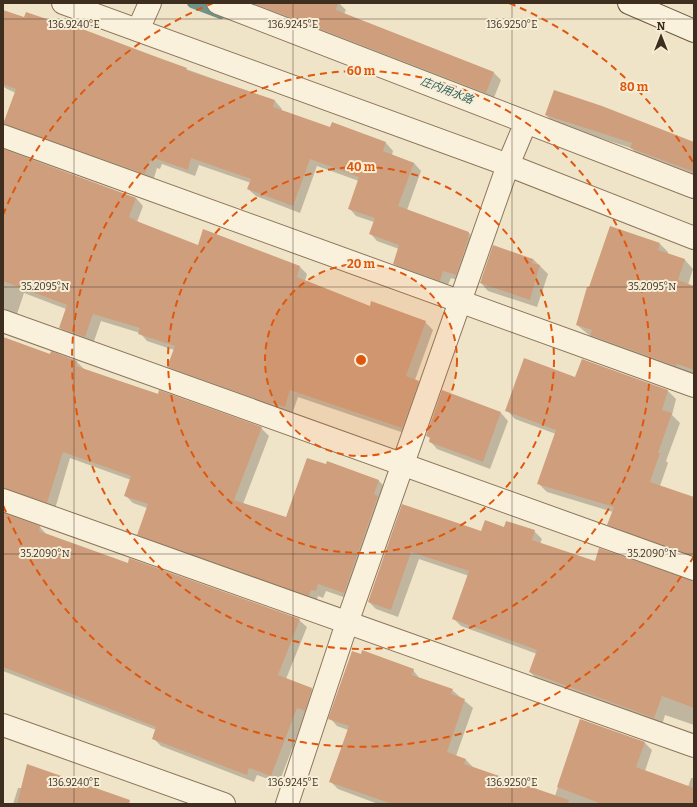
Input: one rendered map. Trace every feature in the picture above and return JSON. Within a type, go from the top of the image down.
[{"type":"street","points":[[63,3],[508,165],[694,238]]},
{"type":"street","points":[[138,30],[150,3]]},
{"type":"street","points":[[218,3],[694,187]]},
{"type":"street","points":[[629,3],[694,31]]},
{"type":"street","points":[[287,804],[346,623],[508,165],[526,122]]},
{"type":"street","points":[[3,136],[694,386]]},
{"type":"street","points":[[3,321],[694,569]]},
{"type":"street","points":[[3,500],[694,746]]},
{"type":"street","points":[[3,725],[224,804]]},
{"type":"building","points":[[253,3],[338,3],[336,10],[494,72],[486,93]]},
{"type":"building","points":[[3,10],[24,17],[26,12],[76,29],[77,27],[187,68],[186,70],[275,100],[273,107],[330,127],[332,122],[386,142],[383,151],[414,163],[398,206],[469,232],[469,237],[456,275],[443,271],[440,281],[393,264],[399,245],[369,234],[375,218],[348,209],[359,177],[310,159],[293,206],[247,189],[251,179],[191,158],[188,170],[154,158],[153,162],[150,161],[145,174],[3,124],[16,89],[3,84]]},
{"type":"building","points":[[554,90],[602,106],[694,142],[694,172],[630,148],[632,143],[545,115]]},
{"type":"building","points":[[3,149],[136,198],[129,217],[139,222],[198,245],[203,229],[300,266],[297,277],[370,306],[371,301],[426,321],[406,376],[419,381],[402,428],[290,390],[285,407],[271,404],[167,367],[175,346],[138,334],[140,328],[93,314],[85,337],[59,328],[67,305],[3,281]]},
{"type":"building","points":[[610,226],[660,243],[658,250],[685,259],[678,280],[694,286],[694,370],[677,364],[676,366],[590,335],[592,330],[576,325],[587,287],[589,287]]},
{"type":"building","points":[[493,245],[533,259],[532,263],[540,265],[530,300],[480,283]]},
{"type":"building","points":[[3,337],[50,354],[51,351],[77,361],[76,366],[158,394],[159,390],[262,427],[234,500],[286,517],[307,458],[326,464],[327,461],[379,480],[374,494],[378,496],[344,593],[318,584],[316,591],[311,590],[309,596],[137,535],[148,504],[124,496],[131,476],[63,452],[47,503],[3,488]]},
{"type":"building","points":[[524,358],[575,377],[582,359],[668,390],[662,410],[672,413],[650,482],[694,497],[694,556],[607,525],[614,507],[537,484],[556,430],[505,411]]},
{"type":"building","points":[[442,390],[501,412],[483,462],[429,442],[430,437],[426,436]]},
{"type":"building","points":[[402,504],[481,531],[485,520],[504,527],[506,521],[535,530],[532,540],[595,561],[599,548],[694,581],[694,708],[662,696],[654,718],[529,672],[537,650],[452,619],[469,571],[411,552],[391,610],[368,602]]},
{"type":"building","points":[[3,513],[40,526],[39,531],[128,563],[129,558],[300,619],[278,675],[312,688],[305,711],[297,708],[271,776],[249,768],[247,775],[152,739],[156,727],[3,667]]},
{"type":"building","points":[[362,650],[414,669],[412,675],[453,689],[451,694],[465,699],[447,752],[466,759],[464,764],[569,800],[568,804],[392,804],[329,782],[349,726],[328,719],[352,651],[361,654]]},
{"type":"building","points":[[580,719],[645,742],[636,767],[694,788],[694,804],[602,804],[557,787]]},
{"type":"building","points":[[27,764],[130,800],[129,804],[17,804]]},
{"type":"waterway","name":"庄内用水路","points":[[192,3],[221,14]]}]
